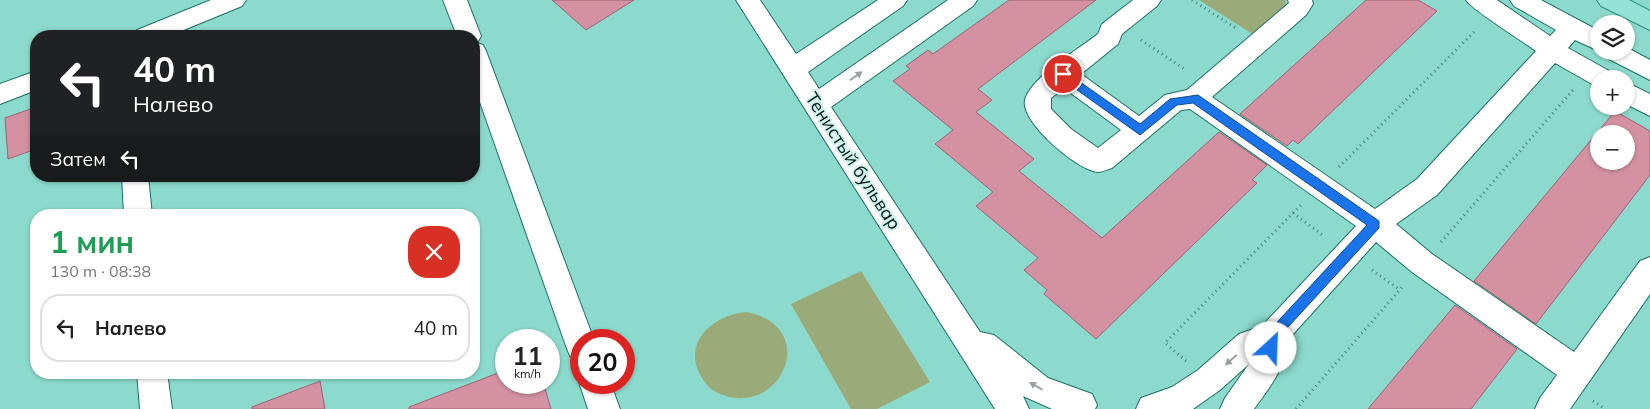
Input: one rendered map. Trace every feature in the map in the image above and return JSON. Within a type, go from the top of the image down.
[{"type":"main road","points":[[1609,0],[1650,22]]},
{"type":"street","points":[[161,30],[234,0]]},
{"type":"street","points":[[455,0],[466,30]]},
{"type":"street","name":"Тенистый бульвар","points":[[748,0],[1014,409]]},
{"type":"street","points":[[793,69],[895,0]]},
{"type":"street","points":[[816,104],[965,0]]},
{"type":"street","points":[[1149,0],[1111,30],[1109,38],[1037,96],[1040,117],[1097,161],[1108,158],[1174,102],[1202,92],[1298,9],[1301,4],[1300,0]]},
{"type":"street","points":[[1478,0],[1496,10],[1552,50],[1590,72]]},
{"type":"street","points":[[1522,0],[1590,37]]},
{"type":"street","points":[[1152,409],[1181,399],[1208,380],[1250,344],[1272,336],[1375,224],[1427,187],[1572,28]]},
{"type":"street","points":[[1630,60],[1650,71]]},
{"type":"street","points":[[480,68],[575,329]]},
{"type":"street","points":[[1063,74],[1140,130]]},
{"type":"street","points":[[0,94],[30,82]]},
{"type":"street","points":[[1202,92],[1375,224],[1422,263],[1577,372]]},
{"type":"street","points":[[1635,97],[1650,106]]},
{"type":"street","points":[[135,182],[138,209]]},
{"type":"street","points":[[1551,409],[1650,270]]},
{"type":"street","name":"Тенистый бульвар","points":[[958,323],[1009,368],[1038,389],[1081,408]]},
{"type":"street","points":[[1236,409],[1270,360],[1272,336]]},
{"type":"street","points":[[153,379],[156,409]]},
{"type":"street","points":[[598,394],[604,409]]},
{"type":"path","points":[[1192,0],[1258,43]]},
{"type":"path","points":[[1118,24],[1202,92]]},
{"type":"path","points":[[1293,214],[1333,242]]},
{"type":"path","points":[[1370,268],[1400,290]]},
{"type":"path","points":[[1165,343],[1191,366]]},
{"type":"green space","points":[[1199,0],[1285,0],[1286,6],[1254,35]]},
{"type":"green space","points":[[861,271],[930,382],[877,409],[851,409],[791,304]]},
{"type":"green space","points":[[747,312],[769,320],[782,333],[787,349],[785,365],[778,379],[765,391],[749,397],[730,397],[715,391],[707,385],[699,372],[695,359],[696,347],[701,336],[709,327],[720,320]]},
{"type":"building","points":[[552,0],[634,0],[586,30]]},
{"type":"building","points":[[1009,0],[1096,0],[978,89],[992,100],[976,112],[1034,159],[1019,171],[1102,238],[1219,132],[1267,165],[1252,180],[1257,183],[1096,339],[1044,294],[1047,290],[1024,270],[1038,258],[976,206],[993,192],[935,144],[953,130],[893,81],[910,69],[906,66],[928,50],[933,54]]},
{"type":"building","points":[[1366,0],[1418,0],[1437,11],[1298,144],[1293,140],[1287,146],[1240,114]]},
{"type":"building","points":[[30,109],[30,151],[8,159],[5,118]]},
{"type":"building","points":[[1612,115],[1622,115],[1650,131],[1650,175],[1536,324],[1474,281],[1590,141],[1590,170],[1635,170],[1635,125],[1603,125]]},
{"type":"building","points":[[1455,305],[1517,349],[1471,409],[1368,409]]},
{"type":"building","points":[[495,374],[495,394],[547,394],[551,409],[409,409],[409,407]]},
{"type":"building","points":[[320,381],[325,409],[252,409],[252,407]]},
{"type":"route","points":[[1063,74],[1140,130],[1174,102],[1194,98],[1375,224],[1272,336],[1271,348]]}]
